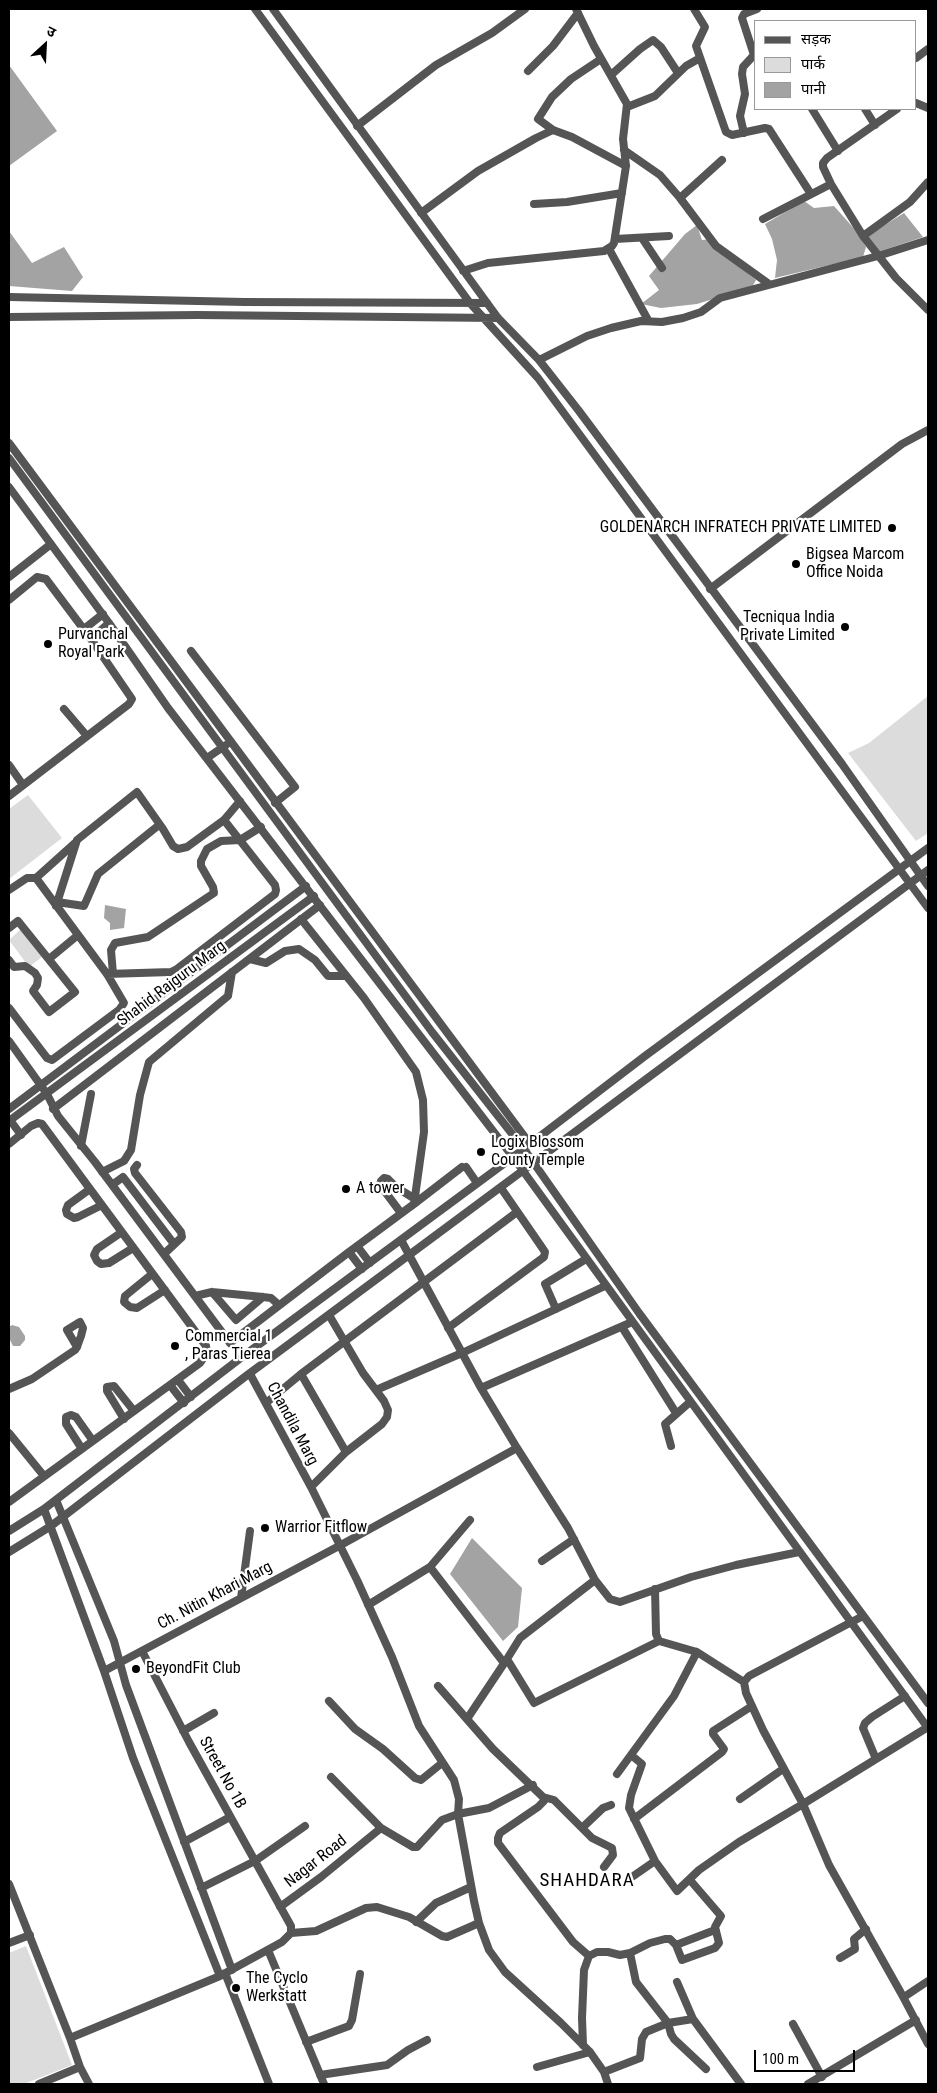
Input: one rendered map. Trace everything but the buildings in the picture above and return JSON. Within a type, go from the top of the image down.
[{"type":"street","points":[[255,9],[470,303],[531,368],[928,908]]},
{"type":"street","points":[[273,9],[498,318],[539,360],[590,426],[836,756],[928,886]]},
{"type":"street","points":[[357,126],[436,65],[492,33],[525,9]]},
{"type":"street","points":[[694,9],[705,27],[696,44],[726,132],[730,135],[765,128],[771,131],[811,194]]},
{"type":"street","points":[[744,133],[740,116],[745,94],[742,74],[744,67],[754,55],[742,18],[744,14],[757,9]]},
{"type":"street","points":[[528,72],[549,51],[577,11],[601,59],[625,99],[627,107],[623,135],[626,166],[615,239],[609,249]]},
{"type":"street","points":[[611,75],[640,49],[654,40],[661,47],[678,73]]},
{"type":"street","points":[[917,57],[928,49]]},
{"type":"street","points":[[627,107],[655,96],[678,73],[700,58]]},
{"type":"street","points":[[601,59],[570,79],[552,97],[538,119],[553,130],[572,137],[626,166]]},
{"type":"street","points":[[813,110],[838,151]]},
{"type":"street","points":[[866,110],[875,125]]},
{"type":"street","points":[[896,110],[823,163],[831,184],[863,236],[896,278],[928,310]]},
{"type":"street","points":[[421,213],[478,171],[553,130]]},
{"type":"street","points":[[624,150],[655,171],[680,198],[716,246],[769,284]]},
{"type":"street","points":[[680,198],[722,160]]},
{"type":"street","points":[[863,236],[910,202],[928,182]]},
{"type":"street","points":[[763,219],[831,184]]},
{"type":"street","points":[[534,204],[567,202],[622,192]]},
{"type":"street","points":[[615,239],[670,236]]},
{"type":"street","points":[[642,238],[662,268]]},
{"type":"street","points":[[539,360],[595,333],[624,324],[648,320],[662,322],[683,318],[701,312],[720,298],[878,256],[928,240]]},
{"type":"street","points":[[464,271],[488,263],[554,257],[609,249]]},
{"type":"street","points":[[609,249],[648,320]]},
{"type":"street","points":[[9,297],[245,302],[487,303]]},
{"type":"street","points":[[9,317],[197,315],[498,318]]},
{"type":"street","points":[[710,589],[902,444],[928,430]]},
{"type":"street","points":[[9,443],[527,1146],[534,1163],[638,1313],[928,1703]]},
{"type":"street","points":[[9,458],[432,1032],[527,1146]]},
{"type":"street","points":[[9,487],[109,623],[168,708],[513,1157],[928,1728],[735,1844],[699,1870],[678,1890],[671,1884],[654,1861],[629,1808],[631,1795],[642,1764],[631,1755]]},
{"type":"street","points":[[9,577],[51,544]]},
{"type":"street","points":[[9,600],[37,577],[44,577],[84,629],[132,699],[129,704],[9,796]]},
{"type":"street","points":[[84,629],[102,614]]},
{"type":"street","points":[[91,639],[109,623]]},
{"type":"street","points":[[191,651],[295,787],[275,803]]},
{"type":"street","points":[[64,709],[87,736]]},
{"type":"street","points":[[207,758],[230,742]]},
{"type":"street","points":[[9,765],[23,785]]},
{"type":"street","points":[[9,890],[27,878],[36,878],[77,840],[137,792],[173,846],[178,849],[188,847],[224,820],[240,801]]},
{"type":"street","points":[[110,974],[171,972],[272,898],[276,890],[275,885],[224,820]]},
{"type":"street","points":[[57,904],[84,906],[98,874],[159,824]]},
{"type":"street","points":[[110,974],[112,945],[148,938],[211,896],[214,890],[201,866],[201,861],[211,846],[221,841],[240,840],[261,827]]},
{"type":"street","points":[[57,904],[77,840]]},
{"type":"street","points":[[9,1531],[56,1500],[370,1263],[928,848]]},
{"type":"street","points":[[9,1552],[51,1526],[250,1374],[928,870]]},
{"type":"street","points":[[36,878],[57,904],[78,936],[110,974],[124,1004],[132,1016]]},
{"type":"street","name":"Shahid Rajguru Marg","points":[[9,1109],[306,886]]},
{"type":"street","name":"Shahid Rajguru Marg","points":[[9,1121],[314,896]]},
{"type":"street","points":[[53,1109],[320,905]]},
{"type":"street","points":[[301,920],[346,976],[416,1072],[423,1100],[424,1132],[415,1201]]},
{"type":"street","points":[[9,928],[18,921],[75,992],[49,1012],[33,992],[38,978],[35,972],[25,966],[10,966]]},
{"type":"street","points":[[48,958],[78,936]]},
{"type":"street","points":[[250,959],[266,963],[285,951],[299,949],[315,960],[328,976],[346,976]]},
{"type":"street","points":[[102,1172],[124,1161],[131,1150],[140,1095],[149,1062],[228,996],[232,972]]},
{"type":"street","points":[[9,1008],[47,1058],[52,1060],[119,1010],[124,1004]]},
{"type":"street","points":[[9,1041],[47,1094],[53,1109],[230,1343],[415,1201],[464,1167],[477,1183]]},
{"type":"street","points":[[82,1146],[91,1094]]},
{"type":"street","points":[[9,1121],[21,1135]]},
{"type":"street","points":[[9,1502],[178,1380],[200,1363],[207,1352],[206,1346],[42,1124],[35,1124],[21,1135],[10,1140]]},
{"type":"street","points":[[137,1165],[134,1169],[135,1173],[182,1232],[182,1237],[164,1254]]},
{"type":"street","points":[[112,1185],[123,1176],[174,1244]]},
{"type":"street","points":[[401,1213],[380,1185],[384,1178],[388,1179],[415,1201]]},
{"type":"street","points":[[448,1328],[544,1257],[541,1246],[501,1188]]},
{"type":"street","points":[[90,1189],[68,1205],[67,1214],[78,1218],[102,1205]]},
{"type":"street","points":[[266,1403],[301,1374],[517,1212]]},
{"type":"street","points":[[122,1232],[97,1249],[94,1255],[97,1261],[101,1264],[109,1264],[133,1248]]},
{"type":"street","points":[[401,1240],[481,1388],[517,1448],[548,1494],[595,1580],[610,1598],[620,1602],[655,1589],[736,1565],[799,1552]]},
{"type":"street","points":[[357,1246],[370,1263]]},
{"type":"street","points":[[349,1252],[362,1269]]},
{"type":"street","points":[[556,1309],[545,1284],[586,1259]]},
{"type":"street","points":[[152,1274],[126,1296],[124,1302],[130,1307],[137,1308],[165,1290]]},
{"type":"street","points":[[376,1390],[462,1354],[605,1286]]},
{"type":"street","points":[[195,1296],[212,1292],[263,1296],[271,1298],[279,1305]]},
{"type":"street","points":[[212,1292],[236,1320],[263,1296]]},
{"type":"street","points":[[311,1487],[346,1452],[382,1424],[387,1417],[388,1410],[363,1373],[329,1315]]},
{"type":"street","points":[[481,1388],[632,1322]]},
{"type":"street","points":[[622,1327],[676,1413]]},
{"type":"street","points":[[9,1389],[37,1376],[75,1350],[77,1346]]},
{"type":"street","name":"Chandila Marg","points":[[250,1374],[311,1487],[368,1605],[392,1657],[414,1716],[454,1780],[459,1799],[458,1814],[471,1887],[479,1923],[489,1950],[506,1972],[590,2052],[604,2072],[608,2084]]},
{"type":"street","points":[[301,1374],[346,1452]]},
{"type":"street","points":[[178,1380],[191,1397]]},
{"type":"street","points":[[170,1385],[184,1403]]},
{"type":"street","points":[[124,1418],[107,1391],[108,1387],[114,1386],[134,1411]]},
{"type":"street","points":[[671,1446],[665,1424],[690,1402]]},
{"type":"street","points":[[82,1449],[66,1424],[66,1417],[71,1415],[76,1417],[93,1441]]},
{"type":"street","points":[[9,1433],[44,1476]]},
{"type":"street","name":"Ch. Nitin Khari Marg","points":[[104,1671],[339,1546],[517,1448]]},
{"type":"street","points":[[56,1500],[114,1642],[119,1663],[201,1888],[226,1973]]},
{"type":"street","points":[[44,1508],[104,1671],[133,1758],[226,1973],[269,2084]]},
{"type":"street","points":[[368,1605],[430,1567],[470,1520]]},
{"type":"street","points":[[241,1598],[250,1531]]},
{"type":"street","points":[[542,1561],[574,1540]]},
{"type":"street","points":[[430,1567],[506,1661],[534,1703],[659,1641],[697,1652],[744,1682],[752,1706],[783,1769],[803,1804],[829,1865],[904,1997],[928,2044]]},
{"type":"street","points":[[467,1719],[520,1638],[595,1580]]},
{"type":"street","points":[[655,1589],[656,1634],[659,1641]]},
{"type":"street","points":[[744,1682],[749,1676],[864,1616]]},
{"type":"street","name":"Street No 1B","points":[[142,1650],[183,1731],[280,1907]]},
{"type":"street","points":[[617,1774],[674,1696],[697,1652]]},
{"type":"street","points":[[438,1686],[493,1749],[543,1797],[554,1800],[592,1838],[612,1848],[613,1855],[604,1867]]},
{"type":"street","points":[[876,1759],[863,1728],[865,1723],[905,1696]]},
{"type":"street","points":[[329,1701],[355,1729],[383,1749],[414,1778],[421,1780],[442,1763]]},
{"type":"street","points":[[634,1820],[722,1752],[724,1749],[713,1734],[713,1731],[752,1706]]},
{"type":"street","points":[[183,1731],[214,1713]]},
{"type":"street","points":[[740,1798],[783,1769]]},
{"type":"street","points":[[331,1777],[381,1828],[413,1847],[417,1847],[442,1820],[458,1814],[489,1808],[533,1786]]},
{"type":"street","points":[[543,1797],[544,1801],[538,1807],[500,1834],[498,1843],[573,1942],[589,1956]]},
{"type":"street","points":[[582,1828],[603,1808],[611,1805]]},
{"type":"street","points":[[184,1842],[230,1816]]},
{"type":"street","points":[[201,1888],[255,1860],[305,1826]]},
{"type":"street","name":"Nagar Road","points":[[291,1933],[291,1926],[280,1907],[321,1877],[381,1828]]},
{"type":"street","points":[[629,1879],[654,1861]]},
{"type":"street","points":[[583,2045],[584,1970],[589,1956],[597,1952],[620,1955],[630,1953],[665,1939],[670,1939],[676,1945],[682,1960],[718,1945],[719,1940],[715,1930],[716,1924],[720,1919],[719,1912],[690,1880]]},
{"type":"street","points":[[9,1884],[80,2067],[89,2084]]},
{"type":"street","points":[[416,1922],[436,1904],[471,1887]]},
{"type":"street","points":[[70,2038],[226,1973],[288,1938],[291,1933],[316,1931],[366,1908],[378,1907],[392,1911],[447,1937],[479,1923]]},
{"type":"street","points":[[840,1958],[855,1949],[854,1939],[866,1929]]},
{"type":"street","points":[[676,1945],[715,1930]]},
{"type":"street","points":[[9,1944],[30,1934]]},
{"type":"street","points":[[268,1950],[324,2084]]},
{"type":"street","points":[[630,1953],[636,1982],[668,2023],[674,2039],[706,2069]]},
{"type":"street","points":[[306,2042],[350,2024],[360,1974]]},
{"type":"street","points":[[904,1997],[928,1981]]},
{"type":"street","points":[[677,1982],[693,2019],[739,2082],[729,2084]]},
{"type":"street","points":[[604,2072],[640,2058],[643,2035],[668,2023],[693,2019]]},
{"type":"street","points":[[808,2084],[916,2020]]},
{"type":"street","points":[[793,2024],[822,2077]]},
{"type":"street","points":[[921,2030],[928,2025]]},
{"type":"street","points":[[320,2074],[386,2066],[408,2050],[427,2040]]},
{"type":"street","points":[[537,2067],[590,2052]]},
{"type":"street","points":[[39,2084],[80,2067]]},
{"type":"green space","points":[[928,696],[928,833],[916,841],[848,753],[869,743]]},
{"type":"green space","points":[[28,795],[62,838],[9,879],[9,809]]},
{"type":"green space","points":[[21,929],[42,957],[29,967],[9,940]]},
{"type":"green space","points":[[26,1946],[72,2065],[24,2084],[9,2084],[9,1953]]},
{"type":"water","points":[[9,65],[57,131],[9,166]]},
{"type":"water","points":[[804,201],[814,208],[834,206],[858,233],[866,247],[863,257],[775,278],[777,260],[772,239],[765,224]]},
{"type":"water","points":[[904,213],[923,237],[878,252],[867,236]]},
{"type":"water","points":[[697,225],[702,240],[711,239],[731,260],[756,280],[752,287],[697,304],[661,308],[641,304],[659,290],[649,276],[685,234]]},
{"type":"water","points":[[9,231],[32,263],[64,247],[83,277],[72,291],[9,286]]},
{"type":"water","points":[[105,905],[126,909],[124,928],[110,930],[110,923],[104,918]]},
{"type":"water","points":[[12,1325],[19,1327],[25,1336],[25,1340],[20,1346],[13,1346],[9,1338],[9,1327]]},
{"type":"water","points":[[472,1538],[522,1588],[518,1627],[503,1641],[450,1574]]},
{"type":"place","name":"GOLDENARCH INFRATECH PRIVATE LIMITED","points":[[892,528]]},
{"type":"place","name":"Bigsea Marcom Office Noida","points":[[796,564]]},
{"type":"place","name":"Tecniqua India Private Limited","points":[[845,627]]},
{"type":"place","name":"Purvanchal Royal Park","points":[[48,644]]},
{"type":"place","name":"Logix Blossom County Temple","points":[[481,1152]]},
{"type":"place","name":"A tower","points":[[346,1189]]},
{"type":"place","name":"Commercial 1 , Paras Tierea","points":[[175,1346]]},
{"type":"place","name":"Warrior Fitflow","points":[[265,1528]]},
{"type":"place","name":"BeyondFit Club","points":[[136,1669]]},
{"type":"place","name":"The Cyclo Werkstatt","points":[[236,1988]]},
{"type":"district","name":"SHAHDARA","points":[[587,1881]]}]
